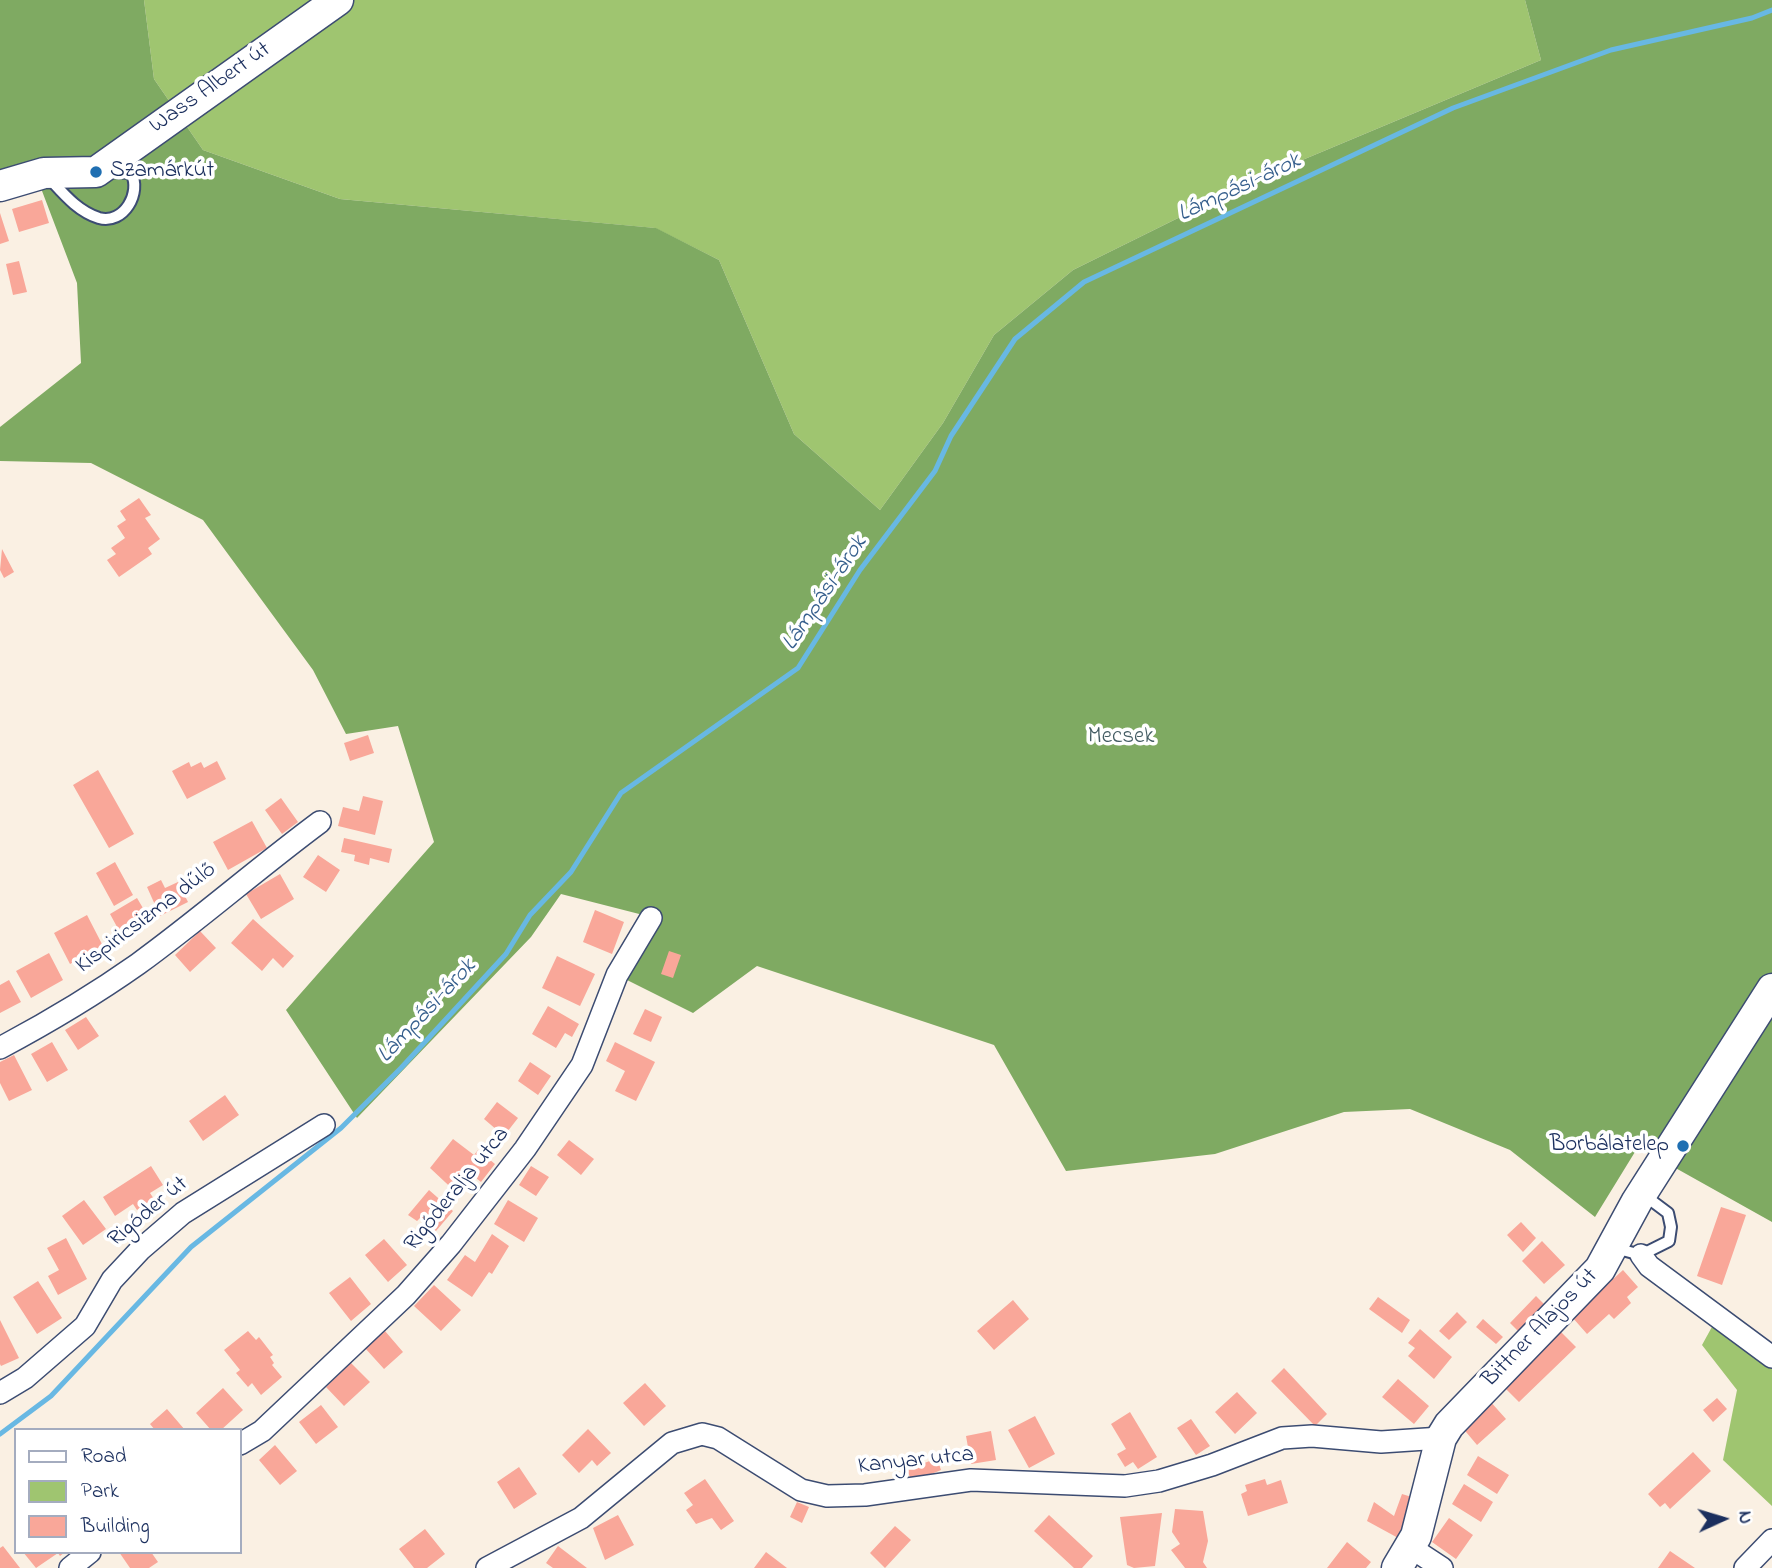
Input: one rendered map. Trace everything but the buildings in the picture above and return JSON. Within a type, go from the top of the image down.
[{"type":"street","name":"Wass Albert út","points":[[96,172],[338,0]]},
{"type":"street","points":[[0,186],[44,173],[96,172]]},
{"type":"street","name":"Kispiricsizma dűlő","points":[[0,1048],[44,1025],[136,965],[253,871],[320,822]]},
{"type":"street","name":"Rigóderalja utca","points":[[242,1443],[262,1431],[406,1294],[451,1244],[526,1149],[582,1065],[617,975],[651,918]]},
{"type":"street","name":"Bittner Alajos út","points":[[1404,1558],[1423,1510],[1441,1438],[1449,1425],[1600,1269],[1637,1201],[1772,989]]},
{"type":"street","name":"Rigóder út","points":[[0,1392],[25,1378],[85,1326],[112,1280],[140,1250],[183,1213],[324,1125]]},
{"type":"street","points":[[1641,1255],[1649,1266],[1772,1357]]},
{"type":"street","name":"Kanyar utca","points":[[487,1568],[581,1518],[673,1443],[702,1434],[718,1438],[801,1490],[827,1496],[865,1495],[971,1480],[1125,1486],[1159,1481],[1212,1465],[1282,1438],[1312,1436],[1381,1442],[1441,1438]]},
{"type":"street","points":[[1745,1568],[1772,1540]]},
{"type":"street","points":[[70,1568],[88,1554]]},
{"type":"street","points":[[1404,1558],[1442,1568]]},
{"type":"lane","points":[[44,173],[77,208],[101,219],[114,217],[135,196],[137,183],[131,173],[96,172]]},
{"type":"lane","points":[[1613,1247],[1641,1255],[1669,1241],[1671,1227],[1668,1213],[1652,1201],[1637,1201]]},
{"type":"green space","name":"Mecsek","points":[[0,0],[144,0],[154,79],[203,150],[340,199],[656,228],[719,260],[794,434],[880,510],[943,423],[994,335],[1073,270],[1257,179],[1541,60],[1525,0],[1772,0],[1772,1222],[1638,1147],[1595,1217],[1510,1150],[1410,1109],[1344,1112],[1215,1154],[1066,1171],[994,1045],[757,966],[693,1013],[617,975],[651,917],[561,894],[531,937],[357,1118],[286,1010],[434,842],[398,726],[346,734],[313,670],[203,520],[91,463],[0,461],[0,427],[81,363],[77,283],[31,162],[0,171]]},
{"type":"green space","points":[[144,0],[1525,0],[1541,60],[1257,179],[1073,270],[994,335],[943,423],[880,510],[794,434],[719,260],[655,228],[340,199],[203,150],[154,79]]},
{"type":"green space","points":[[1713,1325],[1772,1368],[1772,1506],[1723,1460],[1737,1390],[1702,1345]]},
{"type":"waterway","name":"Lámpási-árok","points":[[0,1434],[51,1396],[191,1247],[341,1128],[401,1068],[506,954],[530,915],[571,872],[621,793],[798,668],[860,570],[935,471],[951,436],[1015,339],[1084,282],[1453,108],[1611,50],[1752,18],[1772,10]]},
{"type":"place","name":"Szamárkút","points":[[96,172]]},
{"type":"place","name":"Borbálatelep","points":[[1683,1146]]}]
